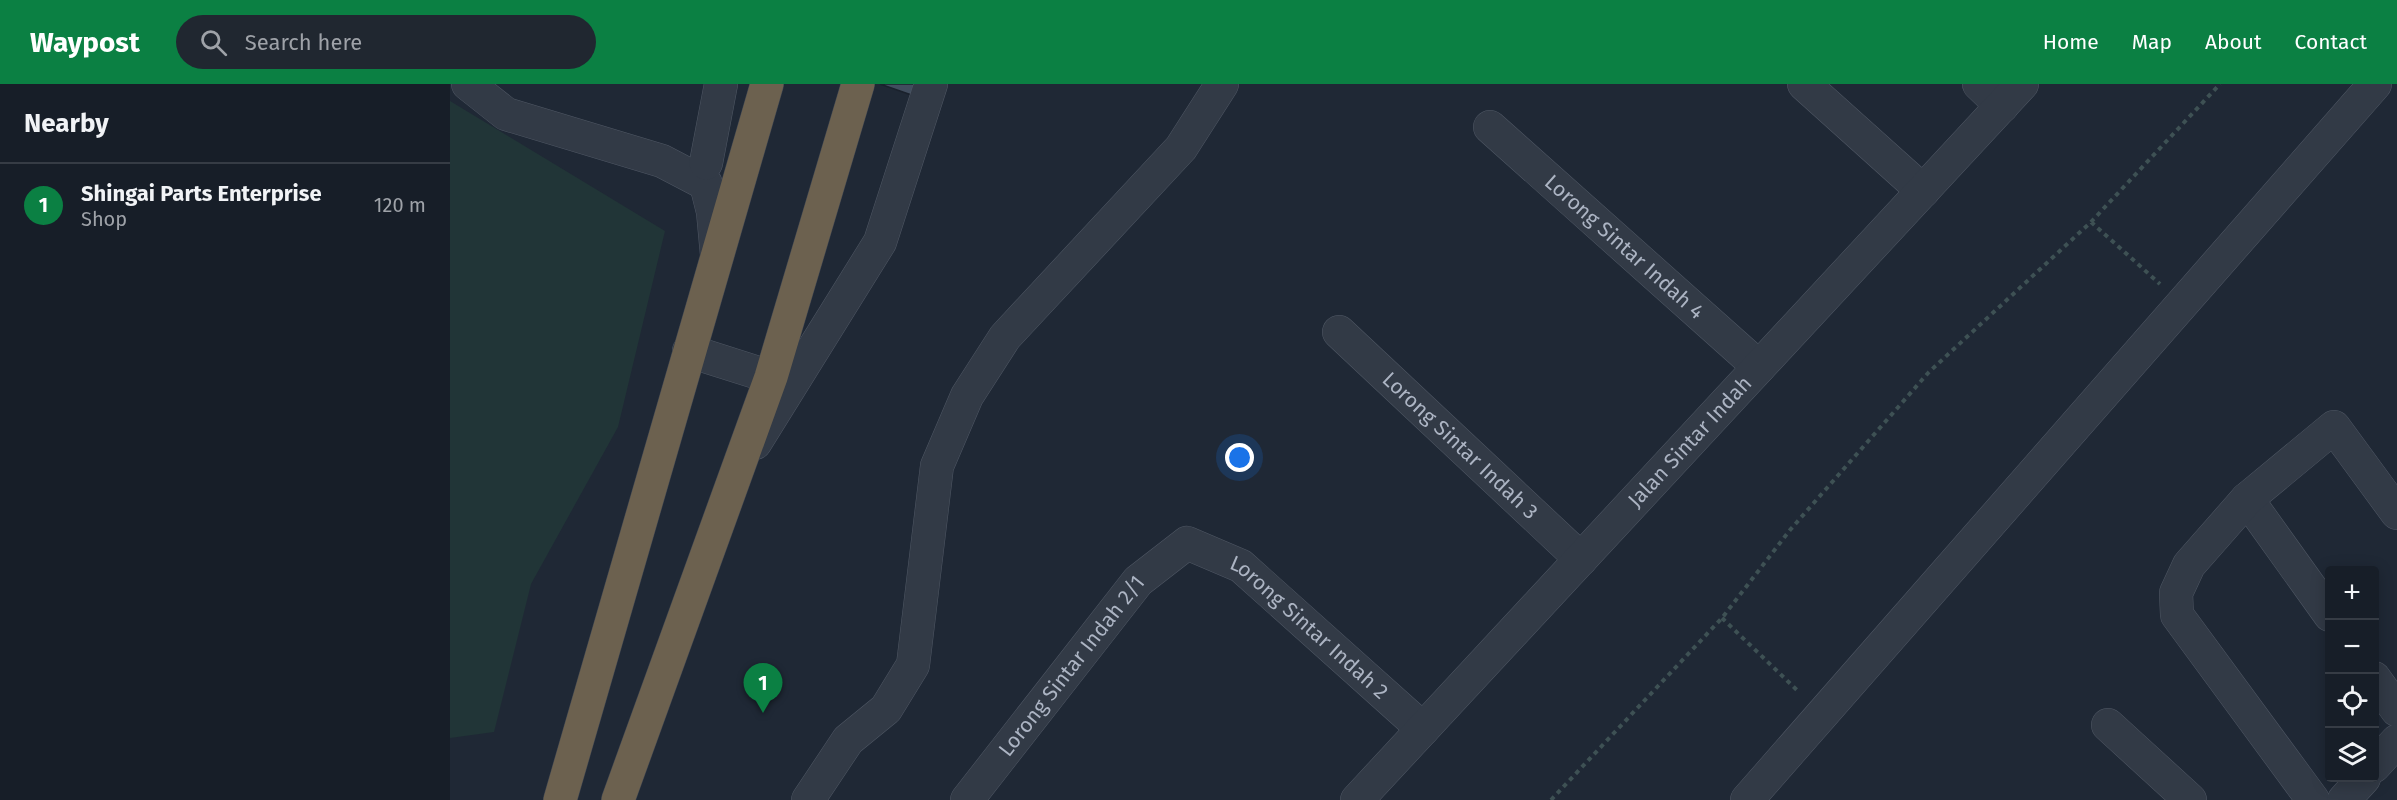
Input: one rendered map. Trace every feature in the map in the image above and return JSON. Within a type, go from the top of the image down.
[{"type":"highway","points":[[560,800],[767,84]]},
{"type":"highway","points":[[618,800],[771,377],[858,84]]},
{"type":"street","points":[[468,84],[506,114],[662,161],[706,184],[713,212],[717,255]]},
{"type":"street","points":[[511,84],[508,92],[525,110],[740,173]]},
{"type":"street","points":[[706,163],[721,84]]},
{"type":"street","points":[[740,467],[880,242],[931,84]]},
{"type":"street","points":[[807,800],[848,740],[886,709],[914,665],[937,465],[968,396],[1005,337],[1181,148],[1222,84]]},
{"type":"street","points":[[1804,84],[1923,191]]},
{"type":"street","points":[[1747,800],[2374,84]]},
{"type":"street","name":"Jalan Sintar Indah","points":[[1357,800],[1923,191],[2001,91]]},
{"type":"street","name":"Lorong Sintar Indah 4","points":[[1490,127],[1759,367]]},
{"type":"street","name":"Lorong Sintar Indah 3","points":[[1339,332],[1581,559]]},
{"type":"street","points":[[689,351],[771,377]]},
{"type":"street","points":[[2313,800],[2177,615],[2176,593],[2189,565],[2247,499],[2334,427],[2397,513]]},
{"type":"street","points":[[2247,499],[2325,608]]},
{"type":"street","name":"Lorong Sintar Indah 2","points":[[1187,543],[1241,566],[1423,729]]},
{"type":"street","name":"Lorong Sintar Indah 2/1","points":[[967,800],[1138,581],[1187,543]]},
{"type":"street","points":[[2379,685],[2397,710]]},
{"type":"street","points":[[2108,725],[2190,800]]},
{"type":"street","points":[[2379,761],[2397,741]]},
{"type":"street","points":[[2344,800],[2360,782]]},
{"type":"path","points":[[1551,800],[1722,618],[1790,530],[1929,372],[2091,222],[2220,84]]},
{"type":"path","points":[[2091,222],[2183,304]]},
{"type":"path","points":[[1722,618],[1821,714]]},
{"type":"green space","points":[[450,101],[665,231],[618,427],[531,584],[494,732],[450,738]]},
{"type":"building","points":[[880,84],[928,84],[923,99]]},
{"type":"place","name":"Shingai Parts Enterprise","points":[[763,713]]}]
